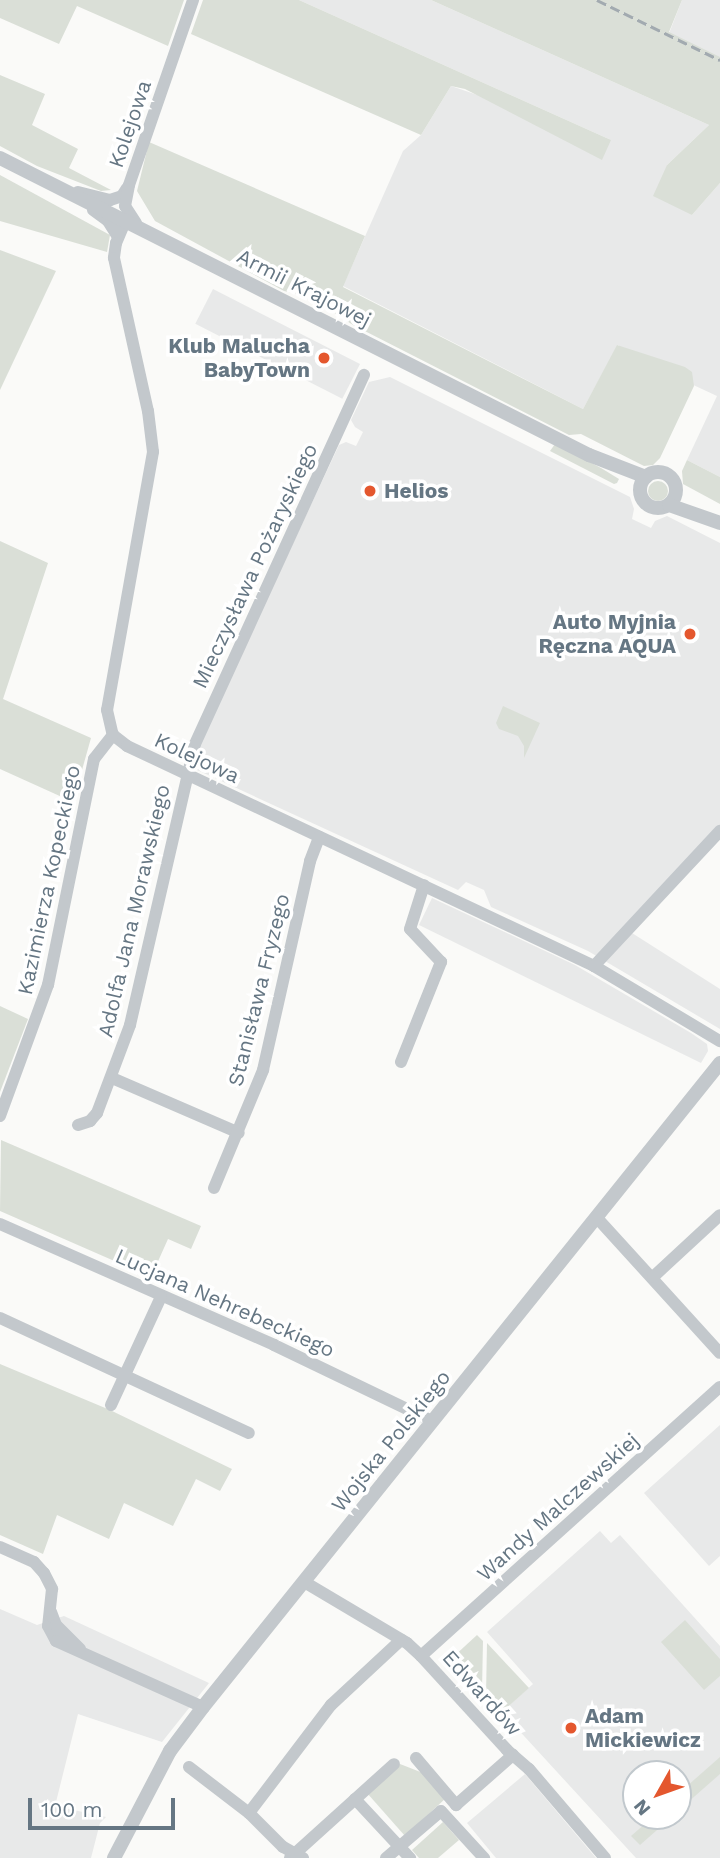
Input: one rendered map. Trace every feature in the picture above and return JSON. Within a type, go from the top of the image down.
[{"type":"street","name":"Kolejowa","points":[[144,231],[125,206],[193,0]]},
{"type":"street","name":"Armii Krajowej","points":[[0,158],[643,484]]},
{"type":"street","points":[[54,185],[110,200],[122,196],[130,185]]},
{"type":"street","points":[[54,185],[108,221],[118,237]]},
{"type":"street","points":[[113,735],[107,710],[153,452],[151,428],[114,258],[118,237],[125,222]]},
{"type":"street","points":[[118,237],[130,232],[144,231]]},
{"type":"street","name":"Mieczysława Pożaryskiego","points":[[186,775],[195,744],[364,374]]},
{"type":"street","points":[[669,505],[676,491],[675,484],[666,474],[654,473],[643,484],[648,506],[659,509],[669,505],[720,522]]},
{"type":"street","points":[[676,491],[720,522]]},
{"type":"street","name":"Kolejowa","points":[[113,735],[127,746],[186,775],[594,967],[720,1041]]},
{"type":"street","name":"Kazimierza Kopeckiego","points":[[0,1116],[48,985],[94,759],[113,735]]},
{"type":"street","name":"Adolfa Jana Morawskiego","points":[[78,1125],[90,1121],[97,1113],[112,1077],[141,981],[186,775]]},
{"type":"street","points":[[594,967],[720,831]]},
{"type":"street","name":"Stanisława Fryzego","points":[[214,1188],[263,1070],[310,861],[319,837]]},
{"type":"street","points":[[401,1062],[441,962],[410,929],[424,885]]},
{"type":"street","name":"Wojska Polskiego","points":[[114,1858],[170,1751],[432,1421],[598,1219],[720,1063]]},
{"type":"street","points":[[112,1077],[239,1133]]},
{"type":"street","points":[[653,1277],[720,1215]]},
{"type":"street","points":[[598,1219],[720,1353]]},
{"type":"street","name":"Lucjana Nehrebeckiego","points":[[0,1224],[360,1385],[432,1421]]},
{"type":"street","points":[[111,1405],[161,1297]]},
{"type":"street","points":[[0,1318],[249,1433]]},
{"type":"street","name":"Wandy Malczewskiej","points":[[421,1656],[720,1387]]},
{"type":"street","points":[[0,1547],[34,1562],[44,1573],[52,1589],[51,1611],[56,1625],[82,1651],[204,1707]]},
{"type":"street","name":"Edwardów","points":[[306,1583],[401,1640],[421,1656],[529,1769],[605,1858]]},
{"type":"street","points":[[249,1813],[331,1705],[401,1640]]},
{"type":"street","points":[[416,1758],[456,1805],[513,1755]]},
{"type":"street","points":[[189,1768],[249,1813],[296,1857],[394,1764]]},
{"type":"street","points":[[355,1799],[410,1858]]},
{"type":"street","points":[[386,1858],[441,1811],[484,1858]]},
{"type":"shaded area","points":[[0,0],[184,0],[168,46],[77,6],[59,44],[0,18]]},
{"type":"shaded area","points":[[203,0],[299,0],[611,140],[602,160],[465,89],[451,86],[421,135],[191,34]]},
{"type":"shaded area","points":[[299,0],[431,0],[709,125],[667,165],[692,215],[720,183],[720,477],[687,460],[717,396],[631,356],[618,345],[583,409],[343,286],[403,151],[421,135],[451,86],[611,140]]},
{"type":"shaded area","points":[[431,0],[682,0],[669,32],[720,57],[720,183],[692,215],[653,196],[667,165],[709,125]]},
{"type":"shaded area","points":[[682,0],[720,0],[720,58],[668,36]]},
{"type":"shaded area","points":[[0,75],[45,94],[32,125],[78,149],[69,168],[111,190],[101,191],[37,166],[0,146]]},
{"type":"shaded area","points":[[149,142],[365,236],[343,287],[583,409],[617,345],[685,367],[692,372],[694,386],[660,458],[653,465],[644,466],[581,434],[569,435],[353,325],[327,308],[328,305],[308,296],[284,291],[155,221],[137,191]]},
{"type":"shaded area","points":[[0,175],[110,235],[107,252],[0,221]]},
{"type":"shaded area","points":[[0,250],[56,271],[0,390]]},
{"type":"shaded area","points":[[213,289],[360,364],[342,399],[195,324]]},
{"type":"shaded area","points":[[390,377],[630,497],[634,509],[632,519],[651,528],[655,521],[667,516],[720,543],[720,839],[632,933],[720,989],[720,1029],[588,951],[491,907],[484,890],[466,882],[458,890],[195,769],[198,746],[339,445],[346,442],[356,446],[363,432],[355,427],[351,420],[369,382]]},
{"type":"shaded area","points":[[555,444],[619,479],[617,483],[614,484],[550,451]]},
{"type":"shaded area","points":[[687,460],[720,477],[720,504],[683,484],[682,471]]},
{"type":"shaded area","points":[[654,481],[662,481],[668,491],[662,501],[654,501],[648,495],[648,487]]},
{"type":"shaded area","points":[[0,541],[48,563],[3,699],[91,738],[73,802],[0,769]]},
{"type":"shaded area","points":[[503,706],[540,723],[524,758],[524,746],[518,736],[499,729],[496,723]]},
{"type":"shaded area","points":[[432,898],[575,965],[691,1033],[707,1044],[708,1051],[701,1063],[419,925]]},
{"type":"shaded area","points":[[0,1006],[28,1019],[0,1092]]},
{"type":"shaded area","points":[[1,1140],[201,1226],[191,1249],[168,1239],[151,1277],[0,1211]]},
{"type":"shaded area","points":[[0,1364],[110,1410],[232,1469],[220,1491],[196,1479],[173,1526],[124,1503],[109,1539],[57,1515],[43,1554],[0,1535]]},
{"type":"shaded area","points":[[720,1425],[720,1556],[709,1566],[644,1493]]},
{"type":"shaded area","points":[[600,1531],[611,1543],[620,1535],[720,1646],[720,1858],[636,1858],[502,1712],[533,1684],[487,1632]]},
{"type":"shaded area","points":[[0,1609],[37,1625],[64,1616],[209,1683],[162,1742],[78,1714],[55,1806],[106,1817],[100,1823],[91,1858],[0,1858]]},
{"type":"shaded area","points":[[685,1620],[720,1659],[720,1676],[704,1690],[661,1642]]},
{"type":"shaded area","points":[[477,1635],[483,1641],[482,1690],[452,1658]]},
{"type":"shaded area","points":[[487,1643],[529,1688],[502,1712],[486,1695]]},
{"type":"shaded area","points":[[720,1757],[720,1774],[692,1799],[692,1782]]},
{"type":"shaded area","points":[[400,1764],[423,1773],[446,1798],[405,1836],[367,1793]]},
{"type":"shaded area","points":[[525,1774],[596,1858],[496,1858],[467,1823]]},
{"type":"shaded area","points":[[443,1822],[459,1840],[438,1858],[419,1858],[412,1850]]},
{"type":"shaded area","points":[[638,1830],[657,1830],[640,1845],[631,1836]]},
{"type":"railway","points":[[597,0],[720,60]]},
{"type":"place","name":"Klub Malucha BabyTown","points":[[324,358]]},
{"type":"place","name":"Helios","points":[[370,491]]},
{"type":"place","name":"Auto Myjnia Ręczna AQUA","points":[[690,634]]},
{"type":"place","name":"Adam Mickiewicz","points":[[571,1728]]}]
